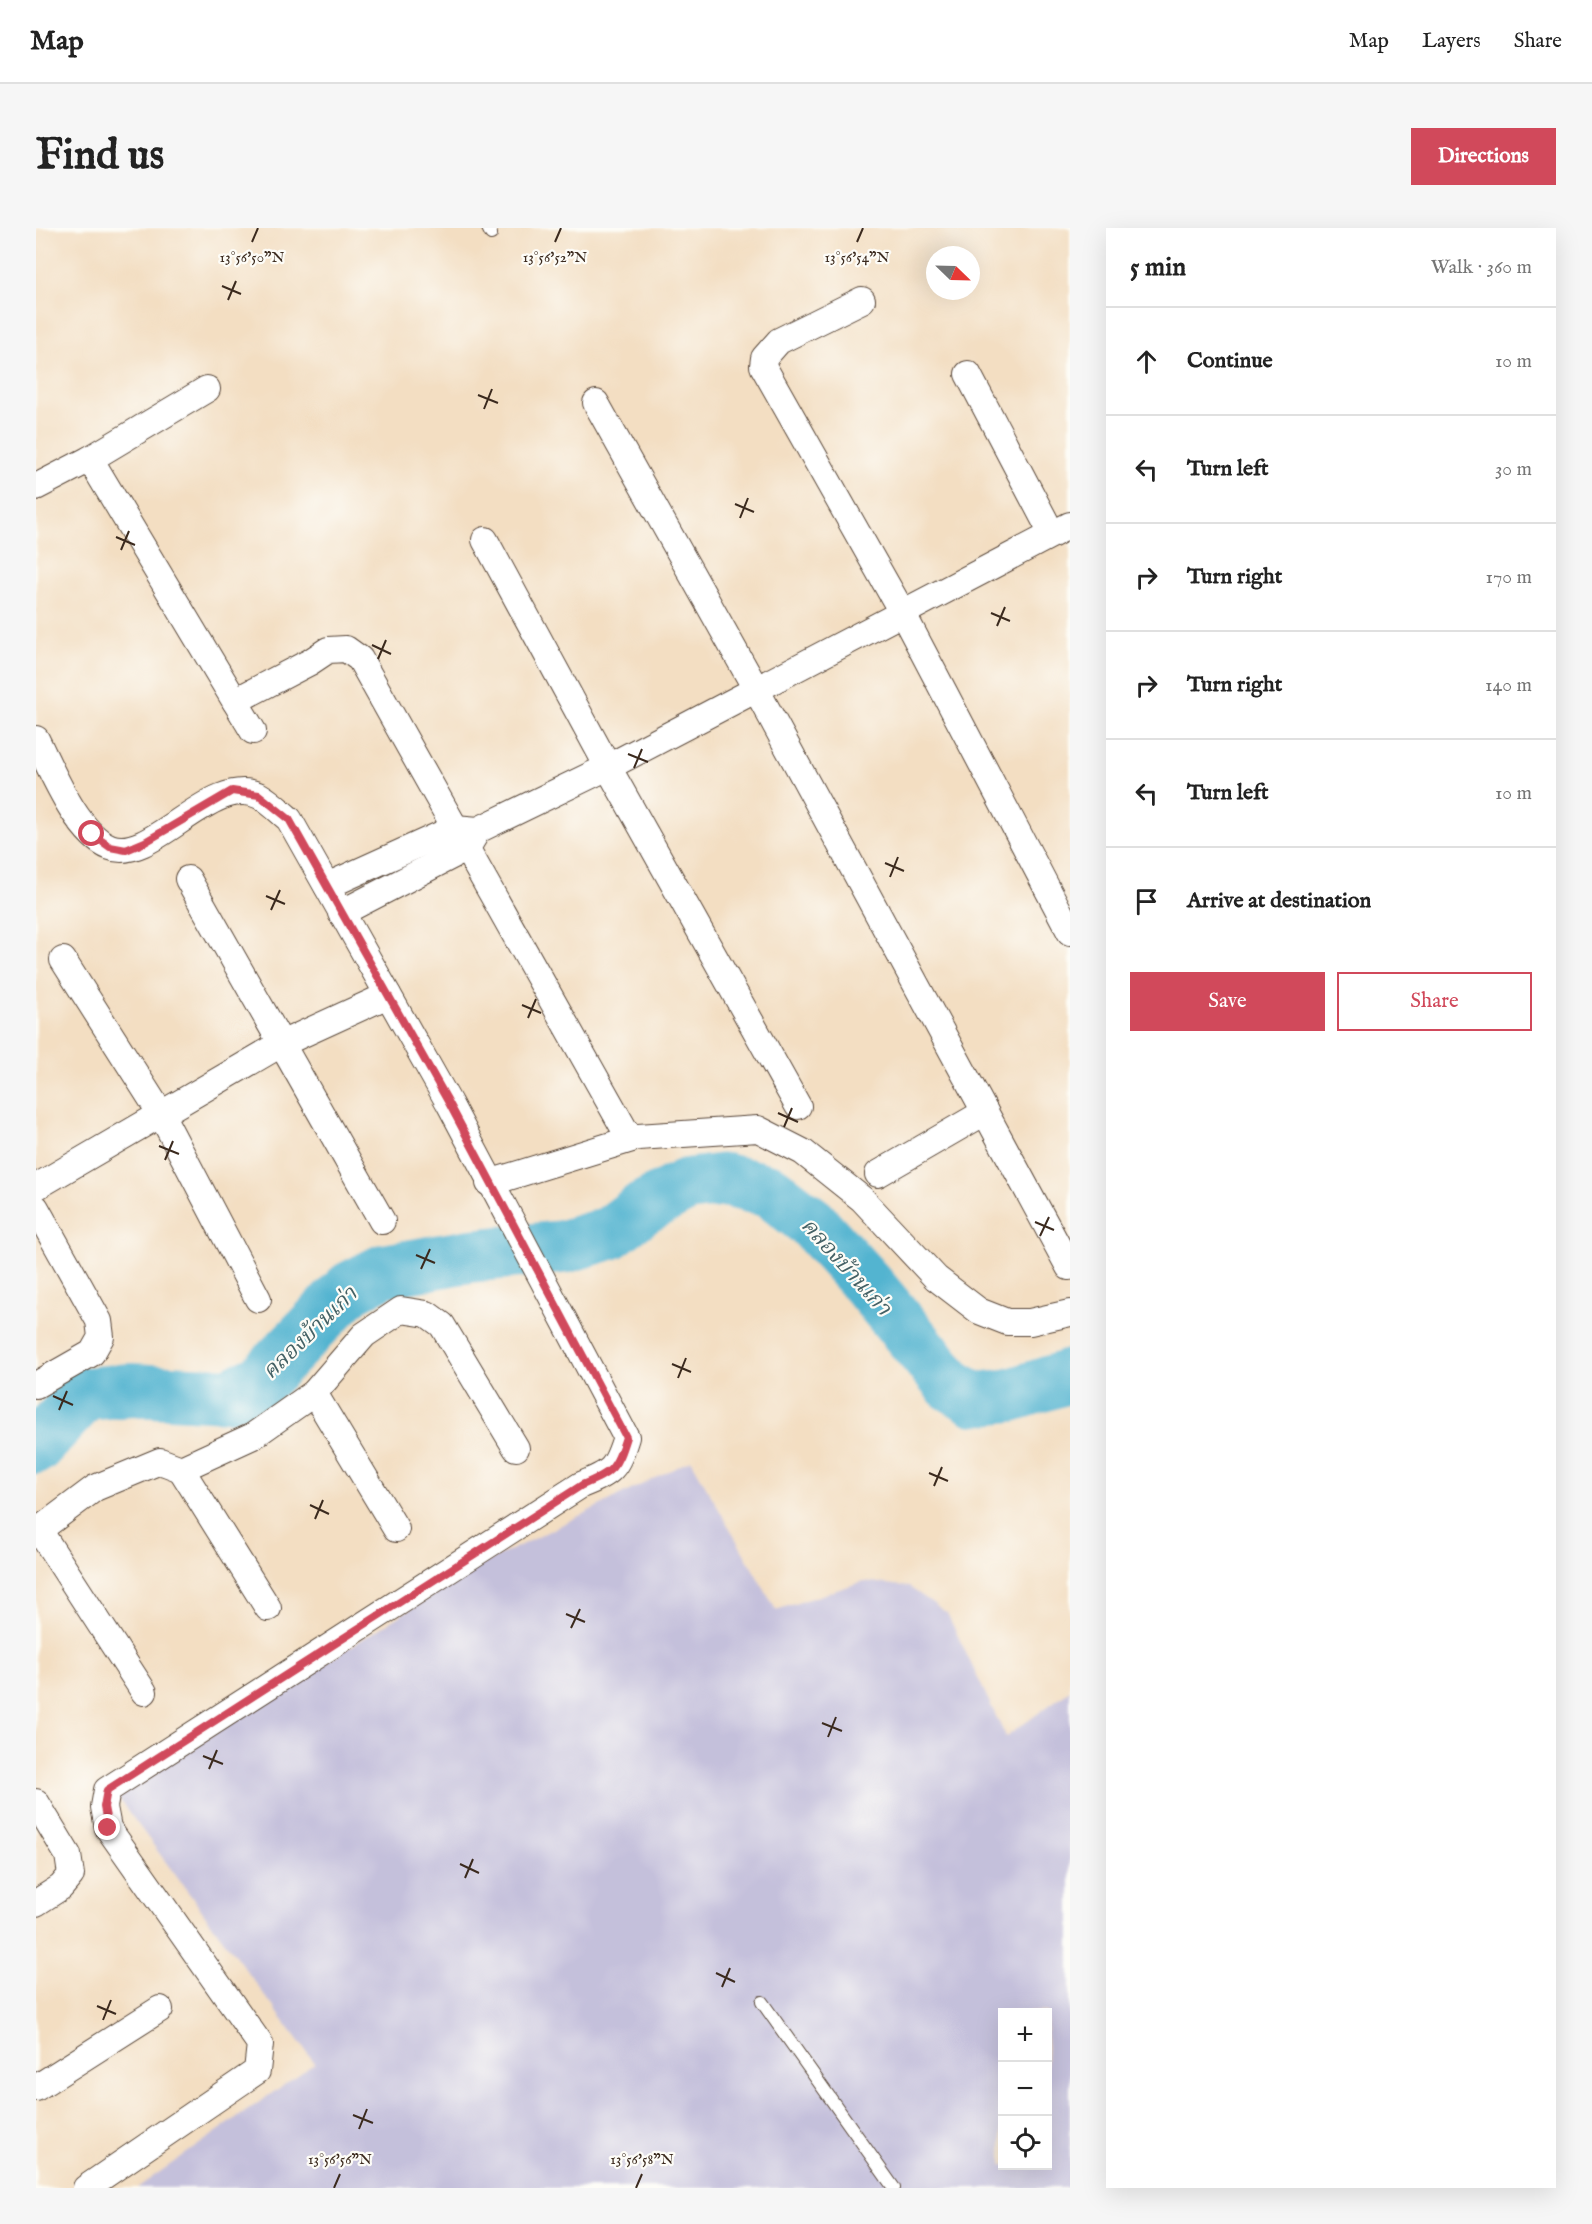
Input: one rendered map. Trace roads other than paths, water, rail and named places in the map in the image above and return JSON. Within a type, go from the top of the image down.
[{"type":"street","points":[[862,300],[779,341],[764,357],[763,366],[902,612],[1070,932]]},
{"type":"street","points":[[327,886],[466,835],[608,767],[1061,529],[968,374]]},
{"type":"street","points":[[36,487],[90,459],[207,389]]},
{"type":"street","points":[[596,403],[756,689],[1069,1267]]},
{"type":"street","points":[[90,459],[253,731]]},
{"type":"street","points":[[485,540],[608,767],[798,1106]]},
{"type":"street","points":[[235,701],[310,662],[328,650],[346,649],[360,659],[466,835],[630,1139]]},
{"type":"street","points":[[36,739],[68,803],[92,834],[110,847],[126,850],[145,842],[232,791],[259,795],[289,819],[449,1103],[493,1190],[626,1437],[618,1463],[601,1477],[582,1485],[107,1790],[104,1807],[108,1828],[260,2044],[256,2071],[86,2188]]},
{"type":"street","points":[[341,913],[466,835]]},
{"type":"street","points":[[188,879],[382,1221]]},
{"type":"street","points":[[63,960],[160,1114],[258,1299]]},
{"type":"street","points":[[36,1187],[281,1044],[388,995]]},
{"type":"street","points":[[878,1174],[986,1112]]},
{"type":"street","points":[[493,1190],[630,1139],[758,1129],[803,1152],[862,1199],[936,1278],[979,1311],[1007,1322],[1030,1322],[1070,1313]]},
{"type":"street","points":[[36,1208],[99,1321],[101,1337],[92,1353],[36,1385]]},
{"type":"street","points":[[181,1469],[253,1436],[314,1393],[364,1335],[401,1310],[427,1314],[442,1325],[516,1448]]},
{"type":"street","points":[[314,1393],[396,1529]]},
{"type":"street","points":[[144,1692],[37,1530],[94,1488],[160,1461],[181,1469],[268,1608]]},
{"type":"street","points":[[36,1802],[68,1855],[71,1875],[61,1887],[36,1903]]},
{"type":"street","points":[[36,2088],[160,2009]]},
{"type":"lane","points":[[762,2002],[894,2188]]},
{"type":"waterway","name":"คลองบ้านเก่า","points":[[36,1447],[85,1394],[131,1390],[229,1395],[261,1380],[350,1288],[383,1271],[470,1256],[563,1247],[610,1233],[643,1208],[687,1185],[725,1180],[770,1191],[812,1223],[868,1285],[950,1384],[975,1399],[1011,1395],[1070,1376]]}]
